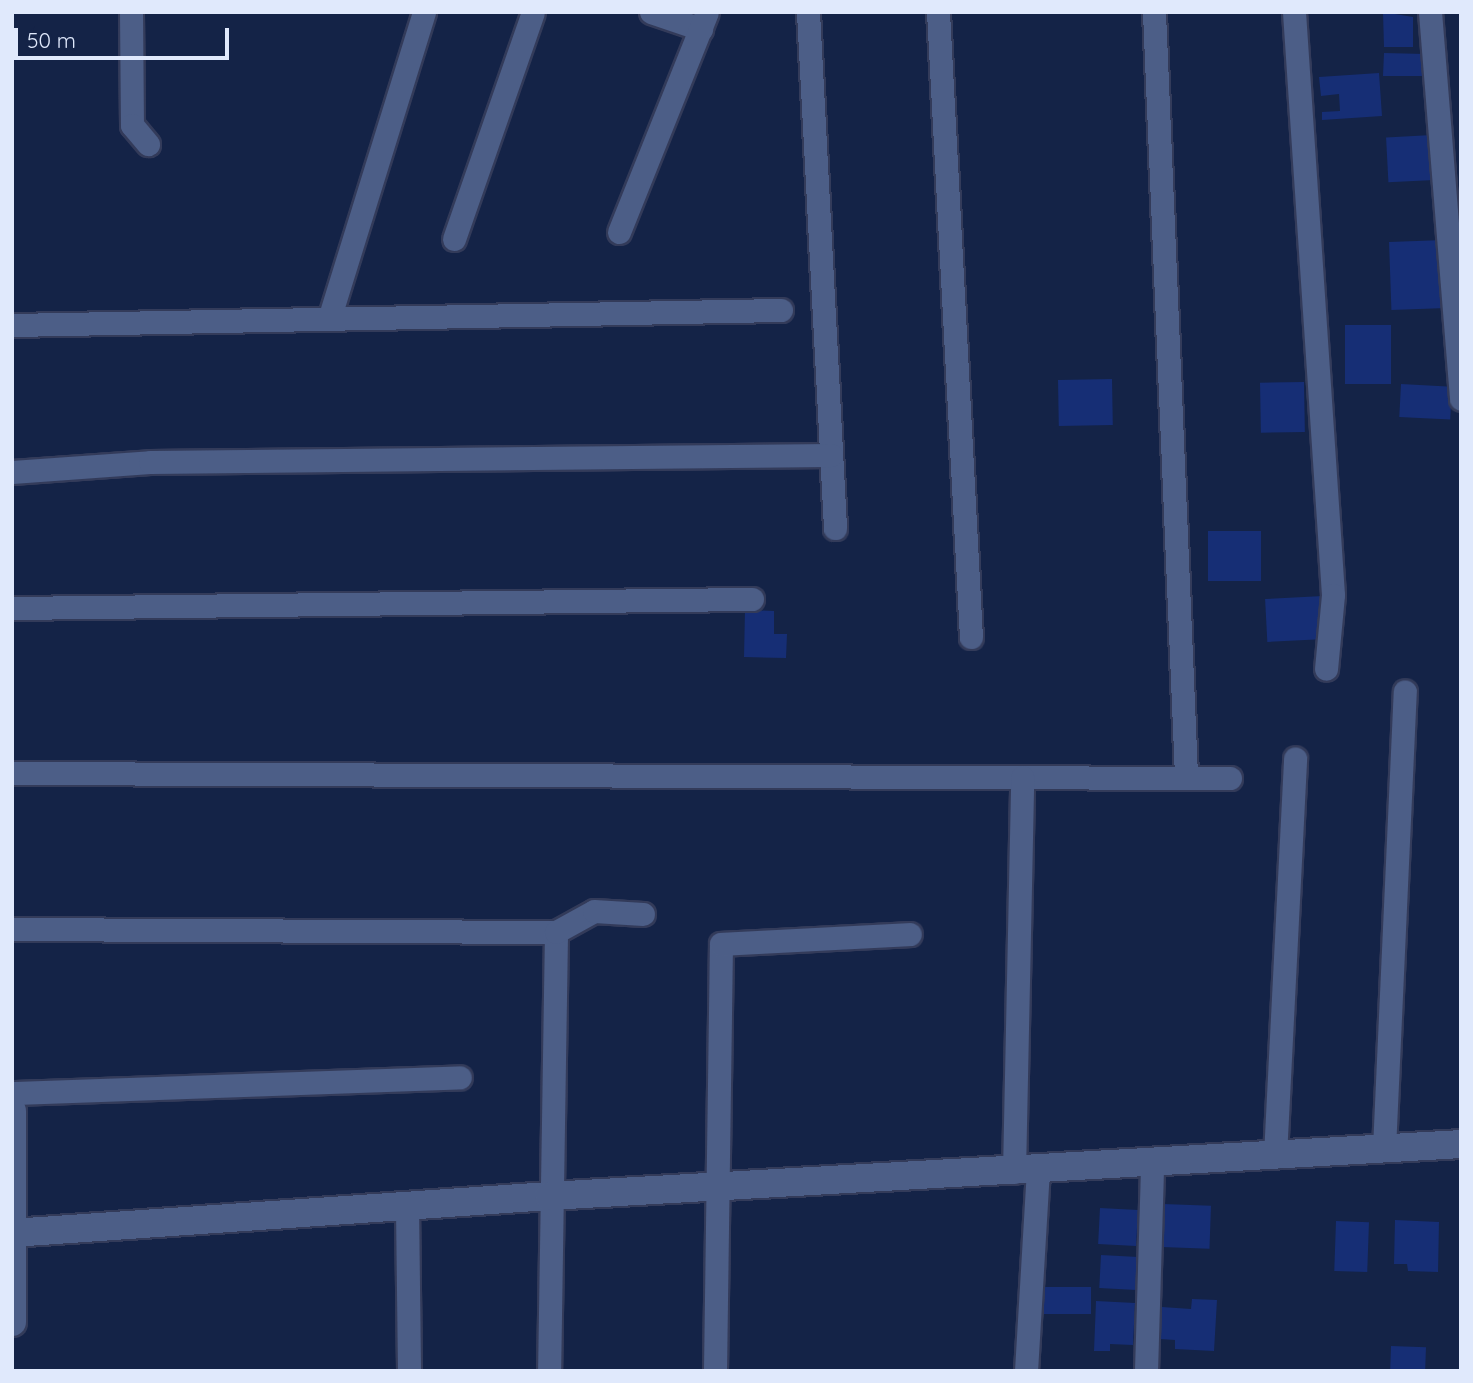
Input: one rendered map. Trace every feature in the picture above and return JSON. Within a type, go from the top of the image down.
[{"type":"street","points":[[131,12],[132,125],[148,144]]},
{"type":"street","points":[[330,316],[424,12]]},
{"type":"street","points":[[454,239],[533,12]]},
{"type":"street","points":[[619,232],[704,20],[651,12]]},
{"type":"street","points":[[808,12],[835,527]]},
{"type":"street","points":[[938,12],[971,637]]},
{"type":"street","points":[[1154,12],[1185,777]]},
{"type":"street","points":[[1294,12],[1333,595],[1326,669]]},
{"type":"street","points":[[1430,12],[1461,399]]},
{"type":"street","points":[[12,325],[330,316],[781,310]]},
{"type":"street","points":[[12,472],[150,462],[831,455]]},
{"type":"street","points":[[12,608],[752,599]]},
{"type":"street","points":[[1384,1149],[1405,691]]},
{"type":"street","points":[[1275,1156],[1295,758]]},
{"type":"street","points":[[12,773],[1230,778]]},
{"type":"street","points":[[1022,777],[1026,1371]]},
{"type":"street","points":[[12,929],[556,932],[594,911],[643,914]]},
{"type":"street","points":[[549,1371],[549,1196],[556,932]]},
{"type":"street","points":[[715,1371],[721,944],[910,934]]},
{"type":"street","points":[[12,1093],[460,1077]]},
{"type":"street","points":[[12,1111],[12,1322]]},
{"type":"street","points":[[13,1233],[549,1196],[1026,1171],[1461,1144]]},
{"type":"street","points":[[1146,1371],[1152,1163]]},
{"type":"street","points":[[407,1206],[409,1371]]},
{"type":"building","points":[[1383,12],[1413,17],[1413,47],[1384,47]]},
{"type":"building","points":[[1384,53],[1425,54],[1430,76],[1383,76]]},
{"type":"building","points":[[1379,73],[1382,116],[1322,120],[1322,112],[1340,111],[1339,94],[1321,96],[1319,77]]},
{"type":"building","points":[[1432,135],[1434,180],[1388,182],[1386,137]]},
{"type":"building","points":[[1444,240],[1446,308],[1391,310],[1389,242]]},
{"type":"building","points":[[1345,325],[1391,325],[1391,384],[1345,384]]},
{"type":"building","points":[[1112,379],[1113,425],[1059,426],[1058,380]]},
{"type":"building","points":[[1304,382],[1305,432],[1261,433],[1260,383]]},
{"type":"building","points":[[1401,384],[1452,387],[1450,420],[1399,417]]},
{"type":"building","points":[[1208,531],[1261,531],[1261,581],[1208,581]]},
{"type":"building","points":[[1323,596],[1325,639],[1267,642],[1265,599]]},
{"type":"building","points":[[745,610],[774,611],[774,634],[787,634],[786,658],[744,657]]},
{"type":"building","points":[[1163,1204],[1211,1206],[1209,1249],[1161,1247]]},
{"type":"building","points":[[1100,1208],[1138,1210],[1136,1246],[1098,1244]]},
{"type":"building","points":[[1395,1220],[1439,1222],[1438,1272],[1408,1271],[1407,1264],[1394,1264]]},
{"type":"building","points":[[1336,1221],[1369,1222],[1367,1272],[1334,1271]]},
{"type":"building","points":[[1101,1255],[1138,1257],[1136,1290],[1099,1288]]},
{"type":"building","points":[[1044,1287],[1091,1287],[1091,1314],[1044,1314]]},
{"type":"building","points":[[1192,1299],[1217,1300],[1214,1351],[1175,1349],[1175,1340],[1160,1339],[1162,1307],[1191,1309]]},
{"type":"building","points":[[1096,1301],[1135,1303],[1133,1345],[1110,1344],[1110,1351],[1094,1351]]},
{"type":"building","points":[[1391,1346],[1426,1347],[1425,1371],[1390,1371]]}]
